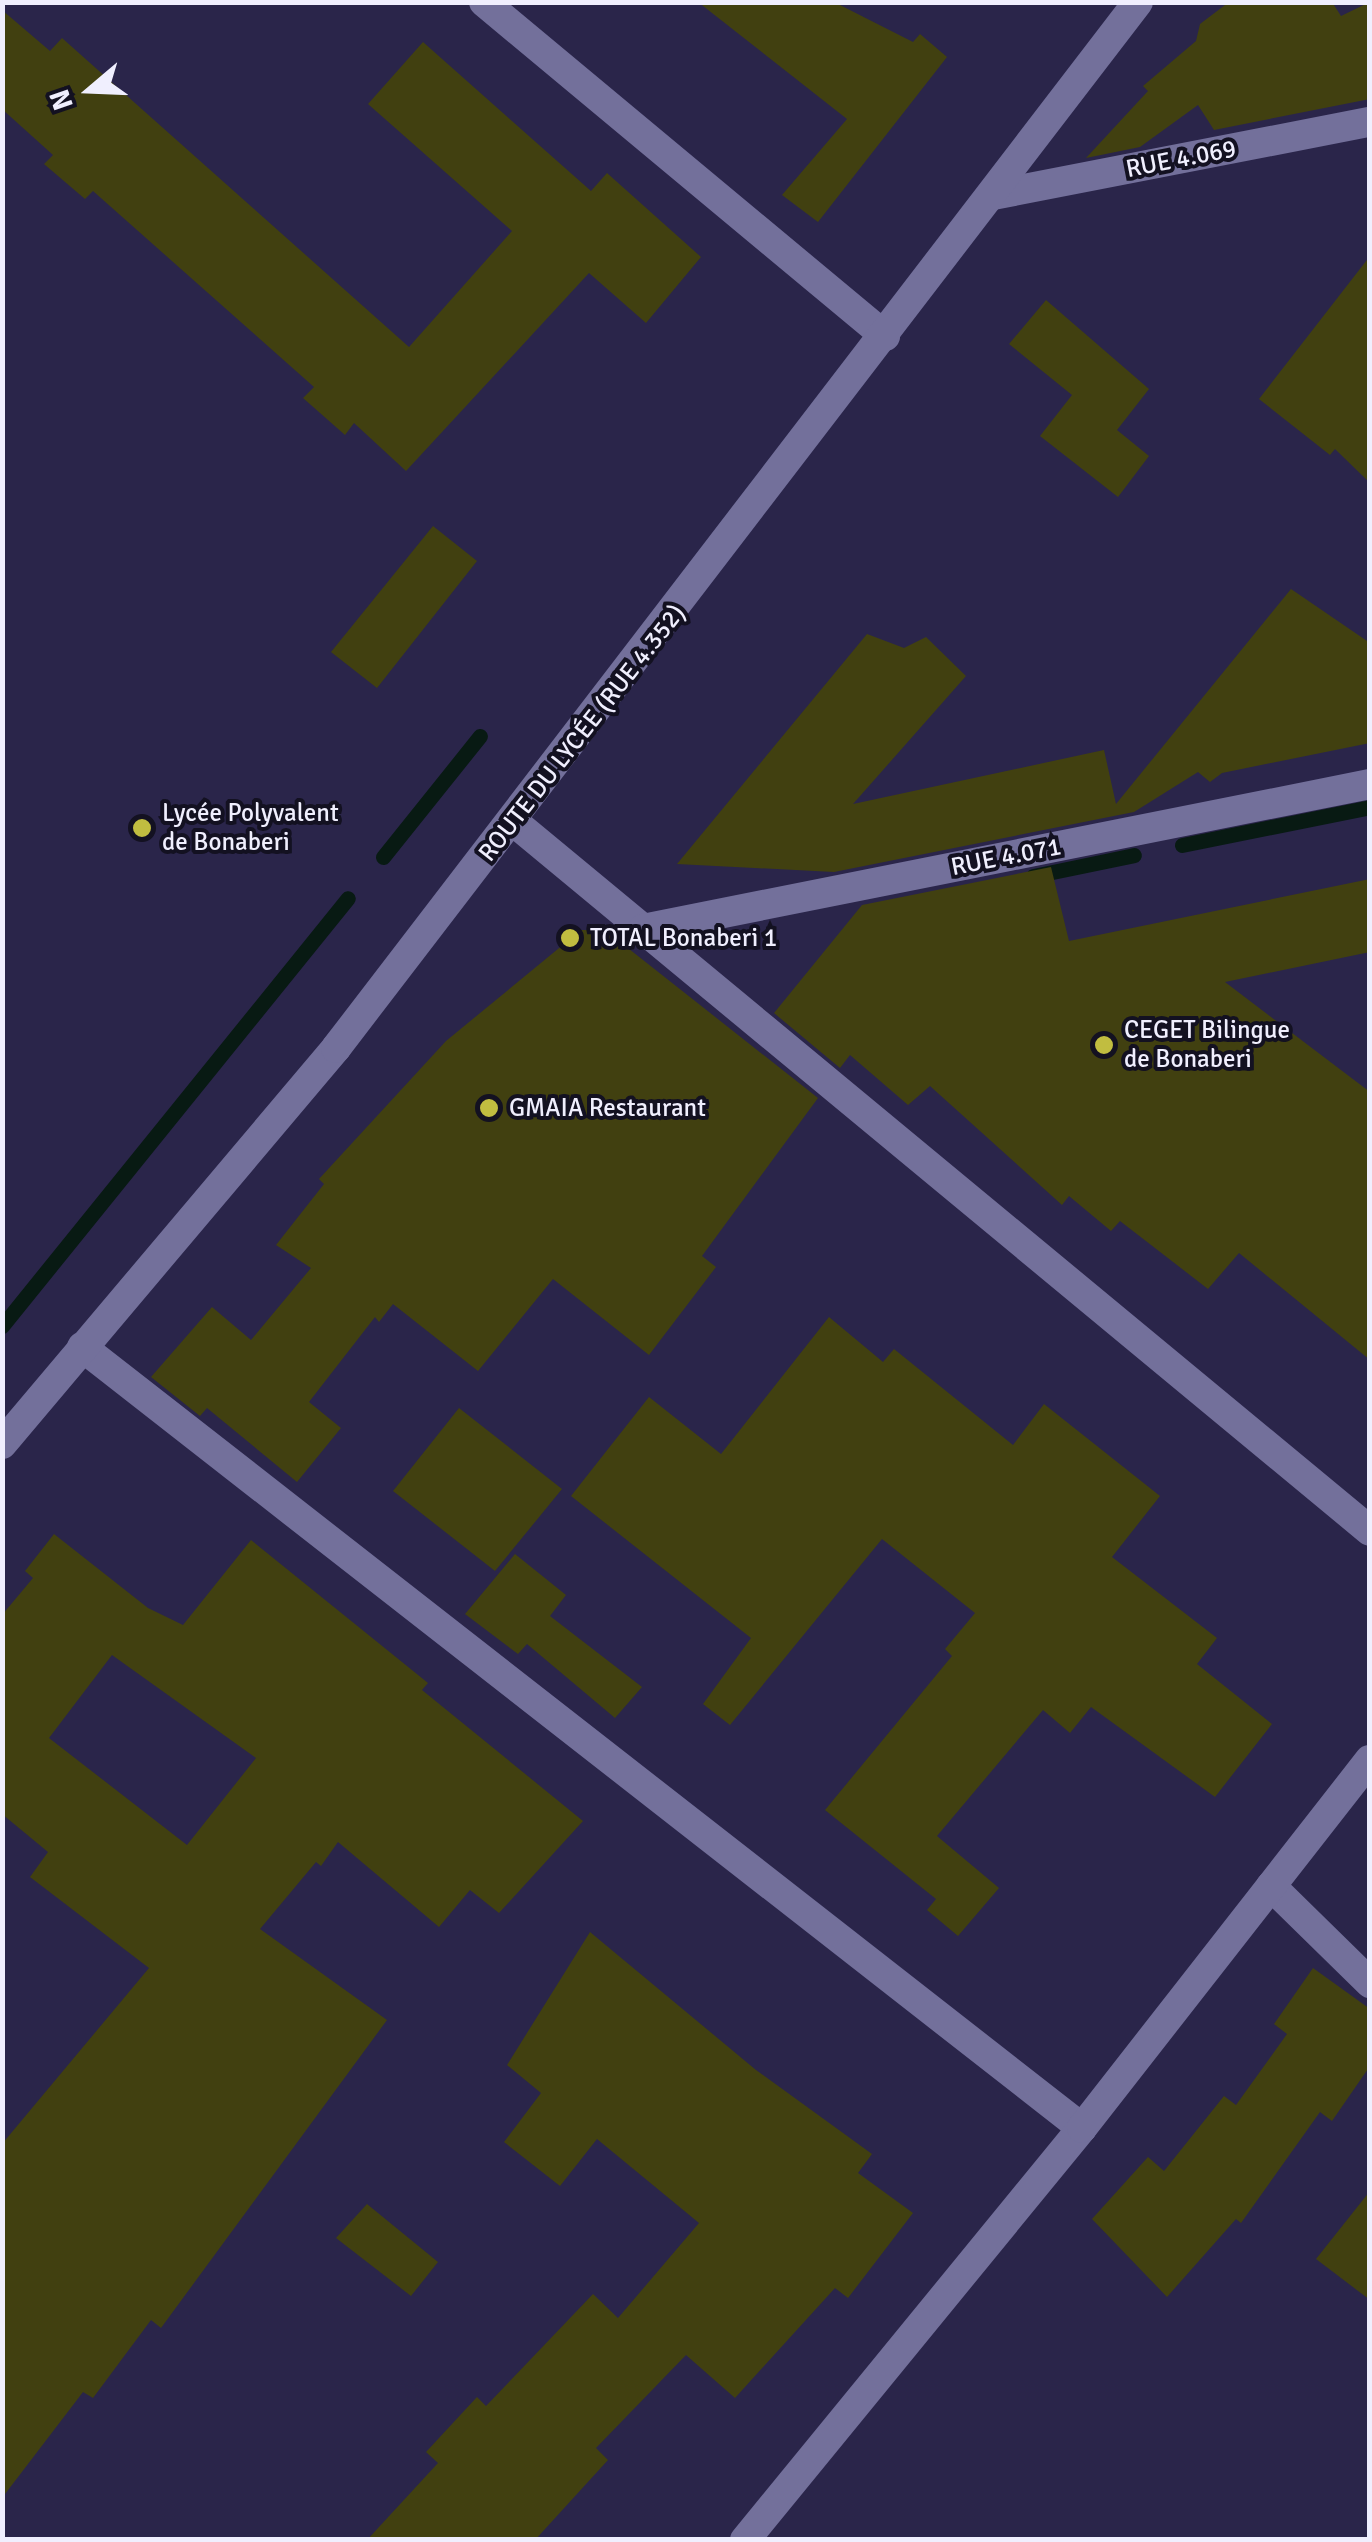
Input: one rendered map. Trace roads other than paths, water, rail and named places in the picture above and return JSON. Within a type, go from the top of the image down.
[{"type":"street","points":[[484,2],[885,336]]},
{"type":"street","name":"ROUTE DU LYCÉE (RUE 4.352)","points":[[2,1444],[336,1048],[514,822],[1138,2]]},
{"type":"street","name":"RUE 4.069","points":[[993,195],[1370,122]]},
{"type":"street","name":"RUE 4.071","points":[[643,929],[1370,784]]},
{"type":"street","points":[[514,822],[1370,1531]]},
{"type":"street","points":[[82,1347],[1082,2128]]},
{"type":"street","points":[[745,2540],[1082,2128],[1370,1760]]},
{"type":"street","points":[[1271,1886],[1370,1983]]},
{"type":"waterway","points":[[383,857],[480,736]]},
{"type":"waterway","points":[[1182,845],[1370,807]]},
{"type":"waterway","points":[[1033,876],[1134,855]]},
{"type":"waterway","points":[[2,1326],[348,898]]},
{"type":"place","name":"Lycée Polyvalent de Bonaberi","points":[[142,828]]},
{"type":"place","name":"TOTAL Bonaberi 1","points":[[570,938]]},
{"type":"place","name":"CEGET Bilingue de Bonaberi","points":[[1104,1045]]},
{"type":"place","name":"GMAIA Restaurant","points":[[489,1108]]}]
